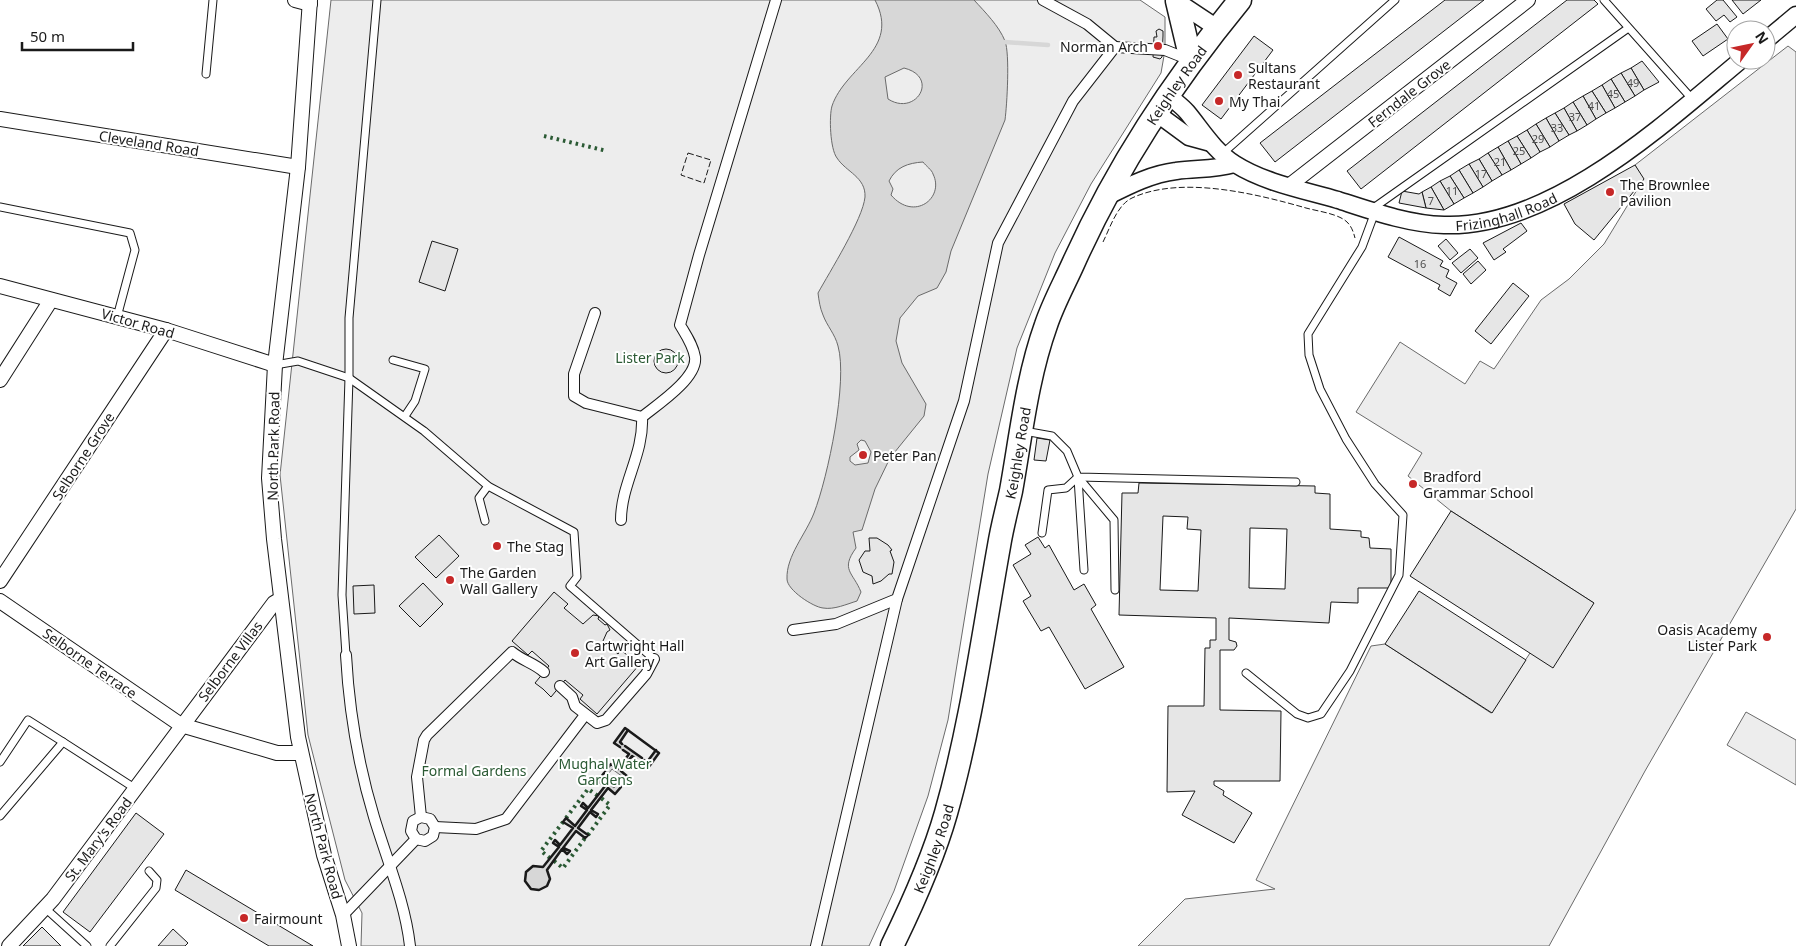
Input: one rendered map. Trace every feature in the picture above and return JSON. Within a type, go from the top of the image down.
[{"type":"highway","points":[[1176,0],[1191,60]]},
{"type":"highway","name":"Keighley Road","points":[[892,946],[928,865],[946,813],[972,705],[999,543],[1028,390],[1046,324],[1106,197],[1161,103],[1191,60],[1240,0]]},
{"type":"street","points":[[295,0],[310,2]]},
{"type":"street","points":[[621,520],[625,494],[641,445],[642,417],[689,377],[695,359],[690,342],[680,325],[699,255],[776,0]]},
{"type":"street","points":[[1043,0],[1087,24],[1114,47],[1165,50],[1191,60]]},
{"type":"street","points":[[1176,0],[1217,28]]},
{"type":"street","name":"Ferndale Grove","points":[[1290,186],[1528,0]]},
{"type":"street","name":"North Park Road","points":[[310,2],[298,167],[275,365],[269,478],[281,599],[300,753],[324,855],[343,915],[349,946]]},
{"type":"street","points":[[1776,32],[1796,15]]},
{"type":"street","points":[[816,946],[897,599],[964,401],[998,243],[1073,101],[1114,47]]},
{"type":"street","name":"Frizinghall Road","points":[[1161,103],[1185,110],[1222,153],[1264,178],[1373,211],[1444,225],[1475,223],[1504,217],[1566,190],[1617,159],[1693,101],[1729,70]]},
{"type":"street","name":"Cleveland Road","points":[[0,118],[298,167]]},
{"type":"street","points":[[1106,197],[1160,174],[1176,170],[1216,169],[1222,153]]},
{"type":"street","name":"Victor Road","points":[[0,286],[166,330],[275,365]]},
{"type":"street","points":[[1,376],[51,300]]},
{"type":"street","points":[[594,313],[574,374],[574,396],[586,403],[642,417]]},
{"type":"street","name":"Selborne Grove","points":[[0,581],[166,330]]},
{"type":"street","name":"Selborne Villas","points":[[181,725],[274,603],[281,599]]},
{"type":"street","points":[[793,630],[836,624],[897,599]]},
{"type":"street","name":"Selborne Terrace","points":[[0,601],[181,725],[277,752],[300,753]]},
{"type":"street","points":[[421,817],[416,777],[424,740],[427,736],[512,652],[522,660],[532,662],[544,672]]},
{"type":"street","points":[[346,655],[356,746],[374,817],[408,927],[410,946]]},
{"type":"street","points":[[560,686],[572,697],[575,706],[584,715],[597,723],[606,720],[646,674],[654,659]]},
{"type":"street","points":[[435,827],[476,829],[506,818],[584,715]]},
{"type":"street","name":"St. Mary's Road","points":[[9,946],[45,908],[136,789],[181,725]]},
{"type":"street","points":[[421,817],[430,819],[435,827],[435,832],[430,840],[420,841],[416,839],[411,831],[413,822],[421,817]]},
{"type":"street","points":[[343,915],[416,839]]},
{"type":"lane","points":[[206,74],[213,0]]},
{"type":"lane","points":[[346,655],[342,595],[349,378],[349,318],[377,0]]},
{"type":"lane","points":[[1222,153],[1395,0]]},
{"type":"lane","points":[[1604,0],[1627,29],[1693,101]]},
{"type":"lane","points":[[1246,673],[1297,714],[1308,718],[1321,714],[1350,671],[1399,575],[1403,515],[1375,484],[1346,439],[1320,388],[1309,356],[1308,334],[1362,247],[1373,211],[1627,29]]},
{"type":"lane","points":[[0,208],[130,233],[135,250],[117,317]]},
{"type":"lane","points":[[393,360],[425,369],[415,401],[405,416]]},
{"type":"lane","points":[[275,365],[298,361],[349,378],[405,416],[488,486],[574,532],[577,577],[570,586],[654,659]]},
{"type":"lane","points":[[1021,430],[1052,436],[1067,452],[1078,477],[1114,520],[1114,590]]},
{"type":"lane","points":[[1078,477],[1084,570]]},
{"type":"lane","points":[[1042,533],[1048,490],[1066,488],[1078,477],[1296,482]]},
{"type":"lane","points":[[486,521],[479,498],[488,486]]},
{"type":"lane","points":[[0,762],[28,720],[136,789]]},
{"type":"lane","points":[[0,816],[63,742]]},
{"type":"lane","points":[[110,946],[156,888],[157,880],[149,871]]},
{"type":"lane","points":[[45,908],[87,946]]},
{"type":"green space","name":"Lister Park","points":[[331,0],[1140,0],[1165,17],[1165,50],[1161,73],[1091,184],[1055,253],[1017,348],[988,474],[948,720],[928,796],[894,891],[869,946],[361,946],[362,913],[345,880],[308,735],[280,475]]},
{"type":"green space","points":[[1788,46],[1796,52],[1796,509],[1645,771],[1549,946],[1138,946],[1185,899],[1275,889],[1256,880],[1371,646],[1385,644],[1491,713],[1530,653],[1594,603],[1451,511],[1408,476],[1422,453],[1356,412],[1400,342],[1465,384],[1480,361],[1494,369],[1541,300],[1569,279],[1604,244],[1643,180],[1635,165],[1757,70],[1776,70],[1776,55]]},
{"type":"green space","points":[[1746,712],[1796,740],[1796,785],[1727,745]]},
{"type":"shaded area","points":[[875,0],[974,0],[1002,35],[1007,48],[1006,113],[1005,120],[951,251],[946,272],[937,288],[918,296],[900,318],[896,341],[902,363],[926,404],[924,416],[890,458],[875,489],[862,530],[853,532],[856,548],[851,555],[848,566],[861,592],[857,601],[836,607],[823,608],[813,605],[796,593],[791,588],[787,579],[790,562],[797,545],[811,521],[825,477],[838,405],[840,362],[838,346],[822,312],[818,293],[852,232],[863,207],[865,197],[862,184],[841,163],[835,154],[830,124],[831,111],[839,92],[876,45],[881,32],[881,17]],"holes":[[[904,68],[915,73],[921,79],[922,87],[920,94],[915,99],[907,103],[898,103],[888,99],[885,77]],[[923,162],[932,172],[936,183],[935,191],[931,198],[925,204],[918,207],[900,203],[891,195],[893,189],[889,181],[899,169]],[[861,440],[865,441],[871,452],[868,463],[855,465],[850,461],[850,457],[859,450],[857,444]]]},
{"type":"shaded area","points":[[625,728],[628,730],[620,742],[647,762],[656,750],[659,753],[648,768],[632,756],[621,771],[628,777],[615,794],[608,789],[592,810],[598,814],[596,817],[590,812],[578,828],[588,835],[585,838],[576,831],[564,847],[570,851],[567,854],[562,849],[547,869],[550,879],[547,886],[539,890],[531,889],[525,881],[526,872],[533,866],[543,867],[559,847],[553,843],[555,840],[560,845],[573,828],[563,822],[566,818],[575,826],[587,810],[581,806],[583,803],[589,808],[605,786],[598,781],[611,764],[618,769],[629,755],[614,743]],"holes":[[[612,769],[623,777],[614,788],[604,780]]]},
{"type":"building","points":[[1445,0],[1484,0],[1275,162],[1260,143]]},
{"type":"building","points":[[1567,0],[1594,0],[1598,4],[1361,189],[1347,171]]},
{"type":"building","points":[[1717,0],[1723,0],[1737,17],[1728,20],[1724,15],[1716,21],[1706,9]]},
{"type":"building","points":[[1732,0],[1761,0],[1743,14]]},
{"type":"building","points":[[1717,24],[1726,36],[1726,40],[1703,56],[1692,41]]},
{"type":"building","name":"Norman Arch","points":[[1159,29],[1163,31],[1162,57],[1160,59],[1153,57],[1154,37],[1157,37],[1156,31]]},
{"type":"building","points":[[1254,36],[1273,50],[1221,119],[1202,105]]},
{"type":"building","points":[[1642,61],[1659,82],[1644,90],[1631,68]]},
{"type":"building","points":[[1631,68],[1644,90],[1635,96],[1621,73]]},
{"type":"building","points":[[1621,73],[1635,96],[1625,102],[1611,79]]},
{"type":"building","points":[[1611,79],[1625,102],[1615,108],[1602,85]]},
{"type":"building","points":[[1602,85],[1615,108],[1606,113],[1592,91]]},
{"type":"building","points":[[1592,91],[1606,113],[1596,119],[1583,96]]},
{"type":"building","points":[[1583,96],[1596,119],[1587,125],[1573,102]]},
{"type":"building","points":[[1573,102],[1587,125],[1577,131],[1564,108]]},
{"type":"building","points":[[1564,108],[1577,131],[1569,135],[1555,113]]},
{"type":"building","points":[[1555,113],[1569,135],[1559,141],[1546,118]]},
{"type":"building","points":[[1546,118],[1559,141],[1550,147],[1536,124]]},
{"type":"building","points":[[1536,124],[1550,147],[1540,152],[1527,130]]},
{"type":"building","points":[[1527,130],[1540,152],[1531,158],[1517,136]]},
{"type":"building","points":[[1517,136],[1531,158],[1521,164],[1508,141]]},
{"type":"building","points":[[1508,141],[1521,164],[1511,170],[1498,147]]},
{"type":"building","points":[[1498,147],[1511,170],[1502,175],[1488,153]]},
{"type":"building","points":[[1488,153],[1502,175],[1492,181],[1479,159]]},
{"type":"building","points":[[1479,159],[1492,181],[1483,187],[1469,164]]},
{"type":"building","points":[[1469,164],[1483,187],[1473,193],[1459,170]]},
{"type":"building","name":"The Brownlee Pavilion","points":[[1635,165],[1644,179],[1594,240],[1575,224],[1564,204]]},
{"type":"building","points":[[1459,170],[1473,193],[1464,198],[1450,176]]},
{"type":"building","points":[[1450,176],[1464,198],[1454,204],[1440,181]]},
{"type":"building","points":[[1440,181],[1454,204],[1444,210],[1431,187]]},
{"type":"building","points":[[1431,187],[1444,210],[1426,208],[1422,192]]},
{"type":"building","points":[[1402,191],[1419,194],[1422,192],[1426,208],[1399,203]]},
{"type":"building","points":[[1521,223],[1527,231],[1503,249],[1506,252],[1494,260],[1483,243]]},
{"type":"building","points":[[1399,237],[1443,261],[1440,266],[1449,270],[1446,277],[1457,283],[1450,296],[1438,289],[1440,285],[1388,257]]},
{"type":"building","points":[[1446,239],[1458,253],[1450,260],[1438,246]]},
{"type":"building","points":[[432,241],[458,249],[445,291],[419,282]]},
{"type":"building","points":[[1470,249],[1478,258],[1461,273],[1452,263]]},
{"type":"building","points":[[1478,261],[1486,270],[1471,284],[1463,274]]},
{"type":"building","points":[[1513,283],[1529,296],[1491,344],[1475,331]]},
{"type":"building","points":[[666,349],[675,352],[678,361],[675,370],[666,373],[657,370],[654,361],[657,352]]},
{"type":"building","points":[[1037,438],[1050,440],[1046,461],[1034,460]]},
{"type":"building","points":[[1139,483],[1315,486],[1315,493],[1330,494],[1330,529],[1361,531],[1361,537],[1369,538],[1370,548],[1391,549],[1391,588],[1358,588],[1358,603],[1331,602],[1329,623],[1229,618],[1229,640],[1236,642],[1237,646],[1234,650],[1220,650],[1220,710],[1281,711],[1280,781],[1214,781],[1214,785],[1224,791],[1223,795],[1252,813],[1234,843],[1182,815],[1195,791],[1167,792],[1168,706],[1204,706],[1205,648],[1210,648],[1210,640],[1216,640],[1216,618],[1119,615],[1122,493],[1138,493]],"holes":[[[1163,516],[1188,517],[1187,529],[1201,530],[1198,591],[1160,590]],[[1250,528],[1287,529],[1285,589],[1249,588]]]},
{"type":"building","points":[[1451,511],[1594,603],[1553,668],[1410,576]]},
{"type":"building","points":[[439,535],[459,556],[436,578],[415,557]]},
{"type":"building","points":[[1038,537],[1045,548],[1049,545],[1074,590],[1084,584],[1096,605],[1091,609],[1124,667],[1085,689],[1049,627],[1041,631],[1023,601],[1031,596],[1013,565],[1031,554],[1025,545]]},
{"type":"building","points":[[869,538],[877,538],[888,545],[892,550],[890,551],[894,562],[892,574],[873,584],[872,576],[863,572],[859,560],[865,551],[870,551]]},
{"type":"building","points":[[423,583],[443,604],[420,627],[399,606]]},
{"type":"building","points":[[374,585],[375,613],[354,614],[353,586]]},
{"type":"building","points":[[1419,591],[1526,660],[1492,713],[1385,644]]},
{"type":"building","name":"Cartwright Hall Art Gallery","points":[[554,592],[568,604],[564,608],[583,624],[593,615],[599,616],[598,619],[605,625],[607,624],[610,630],[603,641],[618,654],[621,650],[639,665],[597,714],[580,699],[583,695],[565,680],[551,697],[535,683],[549,666],[532,651],[528,655],[512,641]]},
{"type":"building","points":[[136,813],[164,834],[90,932],[63,912]]},
{"type":"building","name":"Fairmount","points":[[186,870],[313,946],[269,946],[175,890]]},
{"type":"building","points":[[42,927],[61,946],[23,946]]},
{"type":"building","points":[[173,929],[188,943],[185,946],[158,946]]},
{"type":"waterway","points":[[1005,42],[1048,45]]},
{"type":"hedge","points":[[544,136],[607,151]]},
{"type":"hedge","points":[[566,818],[588,789],[598,796]]},
{"type":"hedge","points":[[588,835],[610,805],[601,798]]},
{"type":"hedge","points":[[550,858],[541,851],[563,822]]},
{"type":"hedge","points":[[554,861],[563,868],[585,838]]},
{"type":"fence","points":[[688,153],[711,160],[704,183],[681,175],[688,153]]},
{"type":"fence","points":[[1103,242],[1118,211],[1132,198],[1152,191],[1196,187],[1265,197],[1335,215],[1348,223],[1355,238]]},
{"type":"wall","points":[[620,747],[614,743],[625,728],[659,753],[648,768],[642,764]]},
{"type":"wall","points":[[622,744],[620,742],[628,730]]},
{"type":"wall","points":[[625,746],[642,758]]},
{"type":"wall","points":[[605,771],[611,764],[618,769],[629,754],[623,750]]},
{"type":"wall","points":[[644,760],[647,762],[656,750]]},
{"type":"wall","points":[[623,784],[628,777],[621,771],[632,756],[639,762]]},
{"type":"wall","points":[[604,773],[598,781],[605,786],[588,808],[583,803],[581,806],[587,810],[575,826],[566,818],[563,822],[573,828],[560,845],[555,840],[553,843],[559,847],[543,867],[533,866],[526,872],[525,881],[531,889],[539,890],[547,886],[550,879],[547,870],[562,849],[567,854],[570,851],[563,848],[576,831],[585,838],[588,835],[578,828],[590,812],[596,817],[598,814],[591,810],[608,788],[615,794],[621,787]]},
{"type":"place","name":"Norman Arch","points":[[1158,46]]},
{"type":"place","name":"Sultans Restaurant","points":[[1238,75]]},
{"type":"place","name":"My Thai","points":[[1219,101]]},
{"type":"place","name":"The Brownlee Pavilion","points":[[1610,192]]},
{"type":"place","name":"Peter Pan","points":[[863,455]]},
{"type":"place","name":"Bradford Grammar School","points":[[1413,484]]},
{"type":"place","name":"The Stag","points":[[497,546]]},
{"type":"place","name":"The Garden Wall Gallery","points":[[450,580]]},
{"type":"place","name":"Oasis Academy Lister Park","points":[[1767,637]]},
{"type":"place","name":"Cartwright Hall Art Gallery","points":[[575,653]]},
{"type":"place","name":"Fairmount","points":[[244,918]]},
{"type":"park label","name":"Formal Gardens","points":[[474,770]]},
{"type":"park label","name":"Mughal Water Gardens","points":[[605,772]]}]
